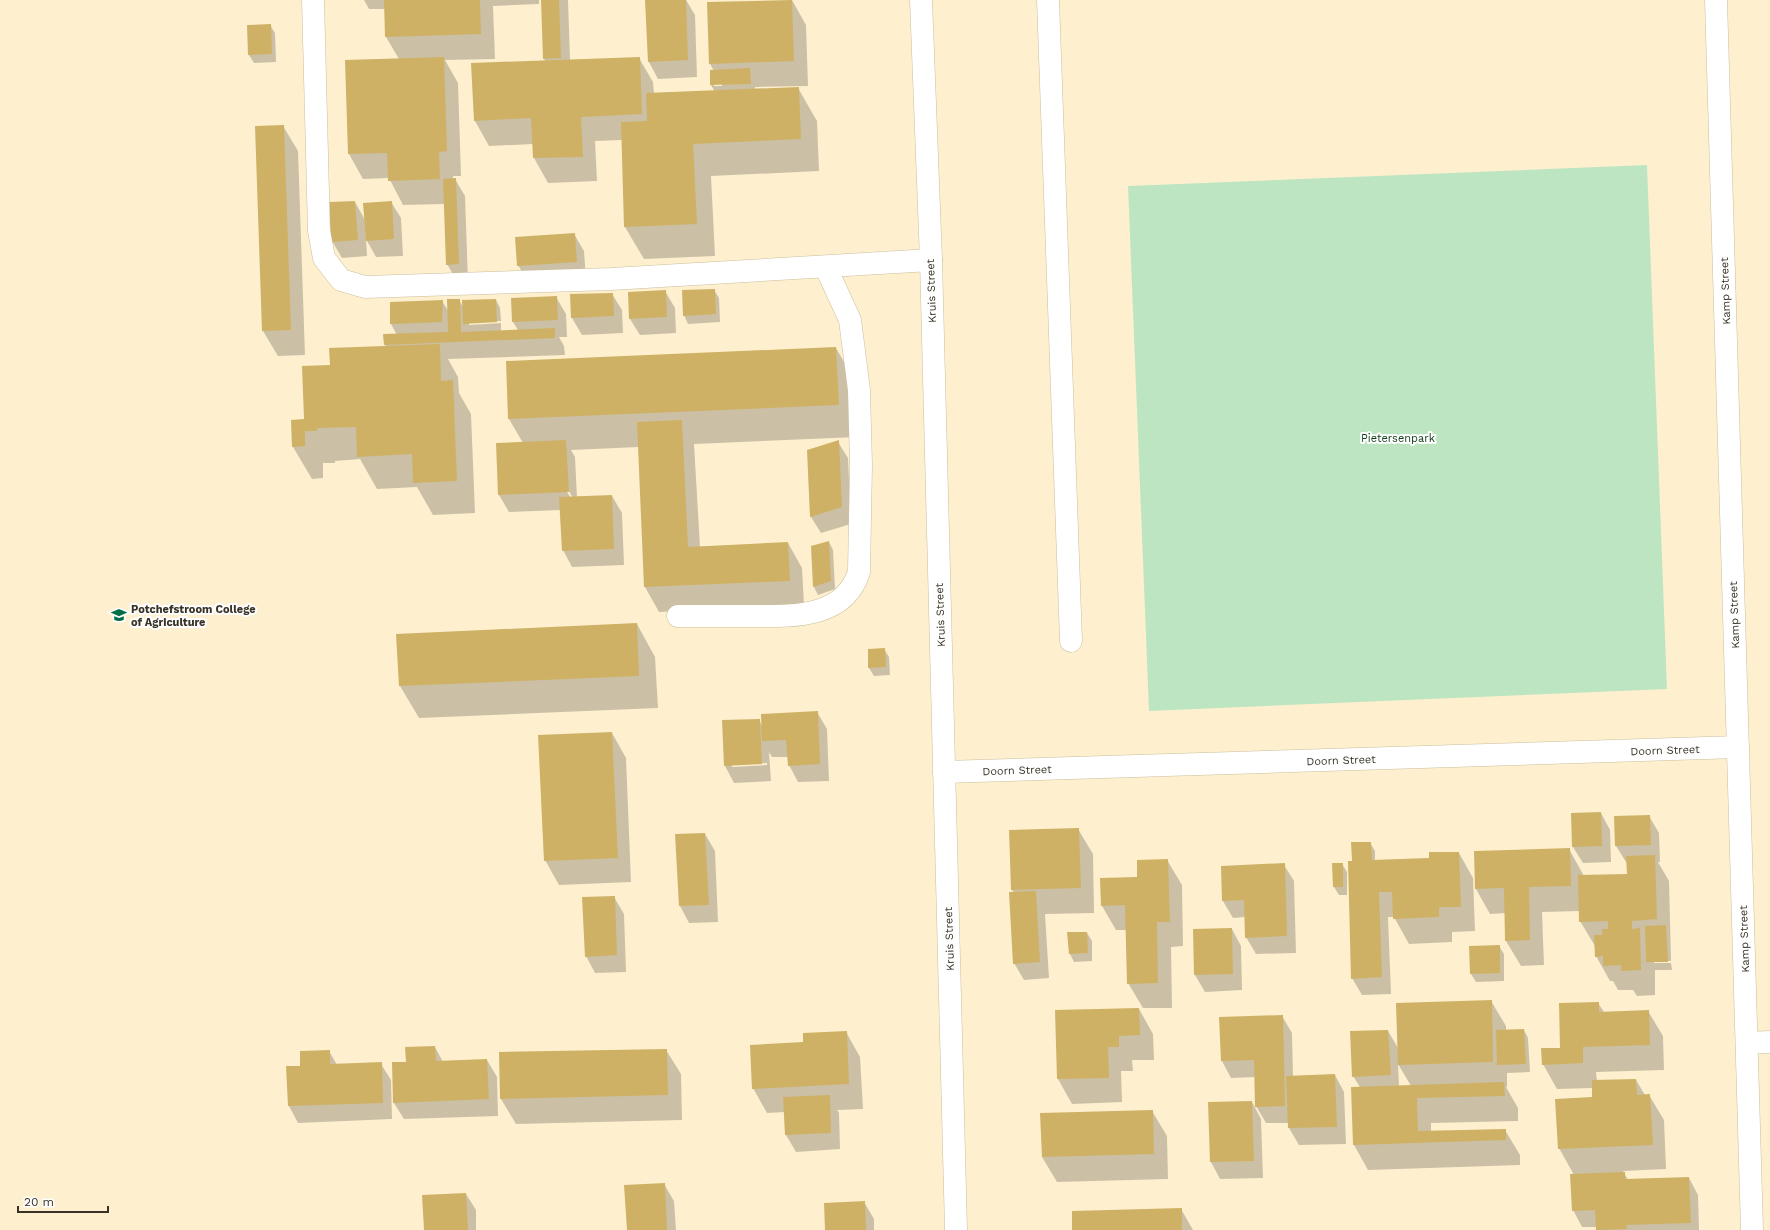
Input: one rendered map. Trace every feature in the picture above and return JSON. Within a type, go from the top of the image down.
[{"type":"street","points":[[313,0],[319,231],[324,258],[341,280],[364,287],[611,279],[826,268],[931,260]]},
{"type":"street","name":"Kruis Street","points":[[921,0],[931,260],[956,1230]]},
{"type":"street","points":[[1048,0],[1071,641]]},
{"type":"street","name":"Kamp Street","points":[[1716,0],[1752,1230]]},
{"type":"street","points":[[678,616],[792,616],[824,609],[848,594],[855,583],[859,572],[861,465],[859,390],[850,320],[826,268]]},
{"type":"street","name":"Doorn Street","points":[[944,772],[1738,747]]},
{"type":"street","points":[[1747,1043],[1770,1042]]},
{"type":"green space","name":"Pietersenpark","points":[[1647,165],[1667,689],[1149,711],[1128,186]]},
{"type":"building","points":[[384,0],[480,0],[481,34],[385,37]]},
{"type":"building","points":[[541,0],[559,0],[561,58],[543,59]]},
{"type":"building","points":[[645,0],[686,0],[688,60],[648,62]]},
{"type":"building","points":[[792,0],[794,61],[709,64],[707,2]]},
{"type":"building","points":[[271,24],[272,54],[248,55],[247,25]]},
{"type":"building","points":[[444,57],[447,151],[439,152],[440,179],[388,181],[387,153],[348,154],[345,60]]},
{"type":"building","points":[[640,57],[642,114],[581,117],[583,157],[533,158],[531,118],[474,121],[471,63]]},
{"type":"building","points":[[750,68],[751,84],[710,85],[710,70]]},
{"type":"building","points":[[799,87],[801,139],[693,144],[697,224],[624,227],[621,122],[647,121],[646,93]]},
{"type":"building","points":[[284,125],[291,330],[262,331],[255,126]]},
{"type":"building","points":[[456,178],[459,264],[446,265],[443,179]]},
{"type":"building","points":[[355,201],[358,240],[331,242],[329,202]]},
{"type":"building","points":[[392,201],[394,239],[366,241],[363,203]]},
{"type":"building","points":[[575,233],[577,262],[517,266],[515,237]]},
{"type":"building","points":[[715,289],[716,314],[683,316],[682,290]]},
{"type":"building","points":[[666,290],[667,317],[629,319],[628,292]]},
{"type":"building","points":[[613,293],[614,316],[571,318],[570,294]]},
{"type":"building","points":[[557,296],[558,320],[512,322],[511,298]]},
{"type":"building","points":[[447,299],[460,299],[461,332],[555,328],[555,338],[384,345],[383,334],[448,332]]},
{"type":"building","points":[[496,299],[497,322],[463,324],[462,300]]},
{"type":"building","points":[[443,300],[442,322],[390,324],[390,302]]},
{"type":"building","points":[[440,344],[441,381],[453,380],[457,481],[413,483],[412,454],[357,457],[356,427],[317,428],[317,431],[305,431],[305,446],[292,447],[291,420],[304,419],[302,366],[330,365],[329,348]]},
{"type":"building","points":[[836,347],[839,405],[508,419],[506,361]]},
{"type":"building","points":[[682,420],[688,547],[788,542],[790,581],[644,587],[637,422]]},
{"type":"building","points":[[566,440],[569,492],[498,495],[496,443]]},
{"type":"building","points":[[839,440],[842,507],[810,517],[807,450]]},
{"type":"building","points":[[612,495],[614,549],[562,551],[559,497]]},
{"type":"building","points":[[829,541],[831,581],[813,587],[811,546]]},
{"type":"building","points":[[637,623],[639,676],[399,686],[396,634]]},
{"type":"building","points":[[885,648],[886,667],[868,668],[868,649]]},
{"type":"building","points":[[818,711],[820,764],[788,766],[786,740],[762,741],[761,714]]},
{"type":"building","points":[[760,719],[762,764],[724,766],[722,720]]},
{"type":"building","points":[[612,732],[618,858],[544,861],[538,735]]},
{"type":"building","points":[[1601,812],[1602,846],[1572,847],[1571,813]]},
{"type":"building","points":[[1650,815],[1651,845],[1615,846],[1614,816]]},
{"type":"building","points":[[1079,828],[1081,888],[1011,890],[1009,830]]},
{"type":"building","points":[[705,833],[709,905],[679,906],[675,834]]},
{"type":"building","points":[[1351,842],[1371,842],[1372,860],[1429,858],[1429,852],[1459,852],[1461,907],[1439,907],[1439,917],[1393,919],[1392,892],[1379,892],[1382,977],[1351,979],[1348,861],[1352,861]]},
{"type":"building","points":[[1570,848],[1571,886],[1529,887],[1530,940],[1505,941],[1504,888],[1475,889],[1474,851]]},
{"type":"building","points":[[1655,855],[1657,919],[1632,921],[1632,929],[1640,928],[1641,970],[1621,971],[1621,965],[1603,966],[1603,956],[1595,957],[1594,935],[1602,935],[1602,929],[1608,929],[1608,921],[1579,922],[1578,875],[1627,874],[1626,856]]},
{"type":"building","points":[[1168,859],[1170,922],[1157,922],[1158,983],[1127,984],[1125,905],[1101,906],[1100,878],[1137,877],[1137,860]]},
{"type":"building","points":[[1285,863],[1287,936],[1245,938],[1244,900],[1222,901],[1221,866]]},
{"type":"building","points":[[1332,863],[1343,863],[1343,887],[1333,887]]},
{"type":"building","points":[[1036,891],[1040,962],[1013,964],[1009,892]]},
{"type":"building","points":[[615,896],[617,955],[585,957],[582,897]]},
{"type":"building","points":[[1666,925],[1668,962],[1646,962],[1645,926]]},
{"type":"building","points":[[1232,928],[1233,974],[1194,975],[1193,929]]},
{"type":"building","points":[[1067,932],[1087,932],[1088,953],[1069,954]]},
{"type":"building","points":[[1500,945],[1500,973],[1470,974],[1469,946]]},
{"type":"building","points":[[1492,1000],[1493,1062],[1398,1065],[1396,1003]]},
{"type":"building","points":[[1599,1002],[1599,1012],[1649,1010],[1650,1045],[1583,1047],[1583,1063],[1542,1065],[1541,1048],[1560,1048],[1559,1003]]},
{"type":"building","points":[[1139,1008],[1140,1035],[1119,1036],[1119,1047],[1108,1047],[1109,1078],[1057,1079],[1055,1010]]},
{"type":"building","points":[[1283,1015],[1285,1106],[1255,1107],[1254,1060],[1221,1061],[1219,1017]]},
{"type":"building","points":[[1524,1029],[1526,1064],[1497,1065],[1496,1030]]},
{"type":"building","points":[[1388,1030],[1391,1075],[1352,1077],[1350,1031]]},
{"type":"building","points":[[847,1031],[849,1084],[752,1089],[750,1045],[803,1042],[803,1033]]},
{"type":"building","points":[[435,1046],[436,1061],[487,1059],[489,1099],[393,1103],[392,1062],[406,1062],[405,1047]]},
{"type":"building","points":[[667,1049],[668,1095],[500,1099],[499,1052]]},
{"type":"building","points":[[330,1050],[330,1064],[382,1062],[383,1103],[288,1106],[286,1066],[300,1066],[300,1051]]},
{"type":"building","points":[[1335,1074],[1337,1127],[1288,1128],[1286,1076]]},
{"type":"building","points":[[1636,1079],[1637,1095],[1650,1094],[1653,1145],[1558,1149],[1555,1099],[1592,1097],[1592,1080]]},
{"type":"building","points":[[1504,1082],[1505,1096],[1417,1098],[1418,1131],[1506,1129],[1506,1140],[1353,1145],[1351,1087]]},
{"type":"building","points":[[830,1095],[831,1133],[785,1135],[783,1097]]},
{"type":"building","points":[[1252,1101],[1254,1161],[1210,1162],[1208,1102]]},
{"type":"building","points":[[1153,1110],[1154,1154],[1042,1157],[1040,1113]]},
{"type":"building","points":[[1625,1172],[1625,1179],[1689,1177],[1691,1223],[1626,1225],[1627,1229],[1596,1230],[1595,1210],[1572,1211],[1570,1174]]},
{"type":"building","points":[[665,1183],[667,1230],[627,1230],[624,1185]]},
{"type":"building","points":[[466,1193],[468,1230],[424,1230],[422,1195]]},
{"type":"building","points":[[865,1201],[866,1230],[825,1230],[824,1203]]},
{"type":"building","points":[[1182,1208],[1182,1230],[1072,1230],[1072,1211]]},
{"type":"place","name":"Potchefstroom College of Agriculture","points":[[119,615]]}]
